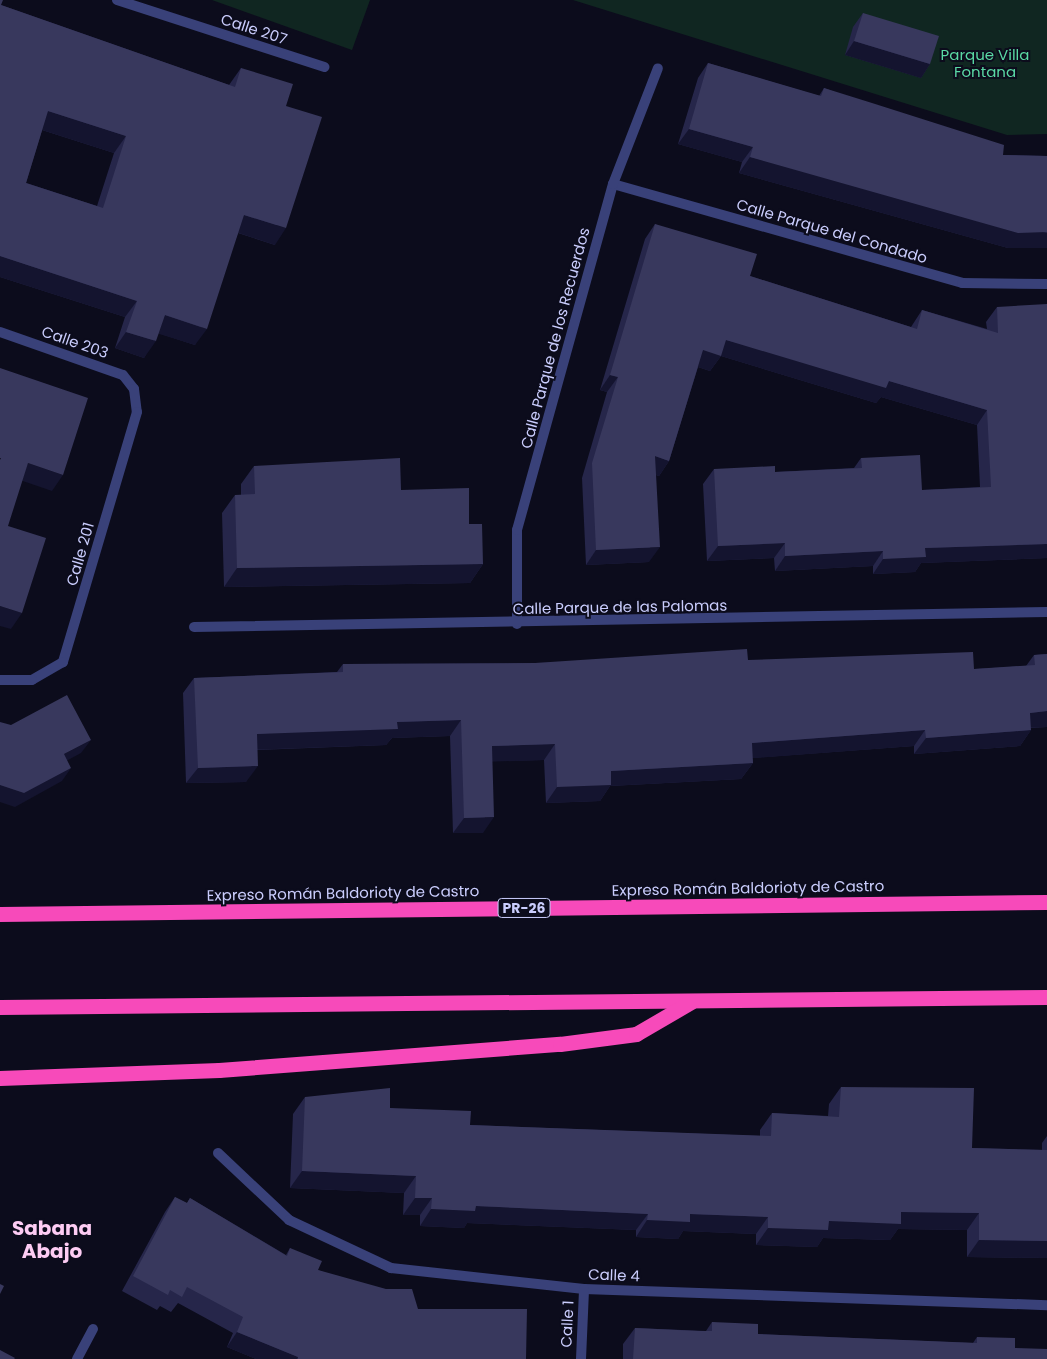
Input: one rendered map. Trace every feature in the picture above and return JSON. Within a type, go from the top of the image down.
[{"type":"highway","name":"Expreso Román Baldorioty de Castro","points":[[0,914],[1047,902]]},
{"type":"highway","points":[[0,1007],[692,1002],[1047,997]]},
{"type":"highway","points":[[0,1078],[220,1070],[560,1044],[636,1034],[692,1002]]},
{"type":"street","name":"Calle 207","points":[[117,0],[324,67]]},
{"type":"street","name":"Calle Parque de los Recuerdos","points":[[517,624],[518,530],[613,184],[658,68]]},
{"type":"street","name":"Calle Parque del Condado","points":[[613,184],[962,283],[1047,284]]},
{"type":"street","name":"Calle 203","points":[[0,332],[123,375],[134,389]]},
{"type":"street","name":"Calle 201","points":[[0,680],[32,680],[64,662],[137,412],[134,389]]},
{"type":"street","name":"Calle Parque de las Palomas","points":[[194,627],[517,624],[1047,612]]},
{"type":"street","name":"Calle 4","points":[[218,1153],[289,1220],[391,1268],[584,1290],[1047,1305]]},
{"type":"street","name":"Calle 1","points":[[581,1359],[584,1290]]},
{"type":"street","points":[[77,1359],[93,1329]]},
{"type":"green space","points":[[212,0],[370,0],[352,50]]},
{"type":"green space","name":"Parque Villa Fontana","points":[[573,0],[1047,0],[1047,134],[1007,135]]},
{"type":"building","points":[[0,0],[3,0],[1,5],[235,87],[241,68],[293,84],[286,106],[322,117],[286,228],[244,215],[207,329],[165,315],[156,341],[126,332],[137,301],[0,256]],"holes":[[[48,111],[126,136],[103,208],[26,183]]]},
{"type":"building","points":[[863,13],[939,36],[930,64],[854,41]]},
{"type":"building","points":[[708,63],[821,96],[824,88],[1004,145],[1003,155],[1047,156],[1047,232],[1018,233],[750,157],[753,147],[689,129]]},
{"type":"building","points":[[655,224],[757,254],[750,276],[917,329],[922,310],[998,333],[997,307],[1047,304],[1047,544],[925,548],[926,557],[883,559],[883,551],[785,556],[785,543],[718,546],[714,469],[775,466],[775,472],[862,468],[861,458],[920,455],[922,490],[991,487],[987,410],[889,381],[886,388],[726,340],[721,356],[703,350],[669,461],[655,456],[660,547],[596,550],[592,463],[618,377],[610,375]]},
{"type":"building","points":[[0,368],[88,398],[63,475],[28,463],[8,526],[46,538],[22,613],[0,606]]},
{"type":"building","points":[[400,458],[401,490],[469,488],[469,524],[482,524],[483,564],[237,568],[235,495],[255,494],[254,466]]},
{"type":"building","points":[[747,649],[748,660],[973,652],[974,669],[1035,665],[1034,655],[1047,654],[1047,711],[1030,713],[1031,730],[926,738],[925,730],[752,743],[753,763],[611,771],[611,785],[557,787],[555,744],[492,746],[494,817],[464,818],[461,720],[397,722],[398,729],[257,734],[258,766],[198,768],[194,678],[343,672],[343,664],[535,663]]},
{"type":"building","points":[[67,695],[91,740],[64,754],[71,768],[24,793],[0,785],[0,722],[11,725]]},
{"type":"building","points":[[841,1087],[974,1088],[972,1148],[1047,1150],[1047,1241],[979,1240],[979,1213],[901,1212],[901,1224],[829,1221],[828,1230],[768,1228],[768,1217],[690,1214],[690,1222],[647,1220],[648,1214],[476,1206],[475,1211],[431,1209],[432,1198],[415,1198],[416,1176],[302,1171],[305,1097],[390,1088],[390,1108],[471,1111],[470,1125],[771,1136],[772,1113],[839,1117]]},
{"type":"building","points":[[175,1197],[187,1203],[190,1198],[287,1256],[290,1248],[322,1261],[318,1270],[386,1289],[412,1289],[418,1309],[527,1309],[526,1359],[298,1359],[298,1357],[237,1332],[243,1317],[187,1287],[182,1297],[170,1290],[168,1295],[133,1276]]},
{"type":"building","points":[[0,1284],[4,1286],[0,1294]]},
{"type":"building","points":[[712,1322],[758,1324],[758,1334],[977,1343],[977,1337],[1015,1338],[1015,1348],[1047,1349],[1047,1359],[633,1359],[635,1328],[712,1331]]},
{"type":"building","points":[[0,1350],[15,1358],[0,1359]]},
{"type":"district","name":"Sabana Abajo","points":[[52,1240]]}]
